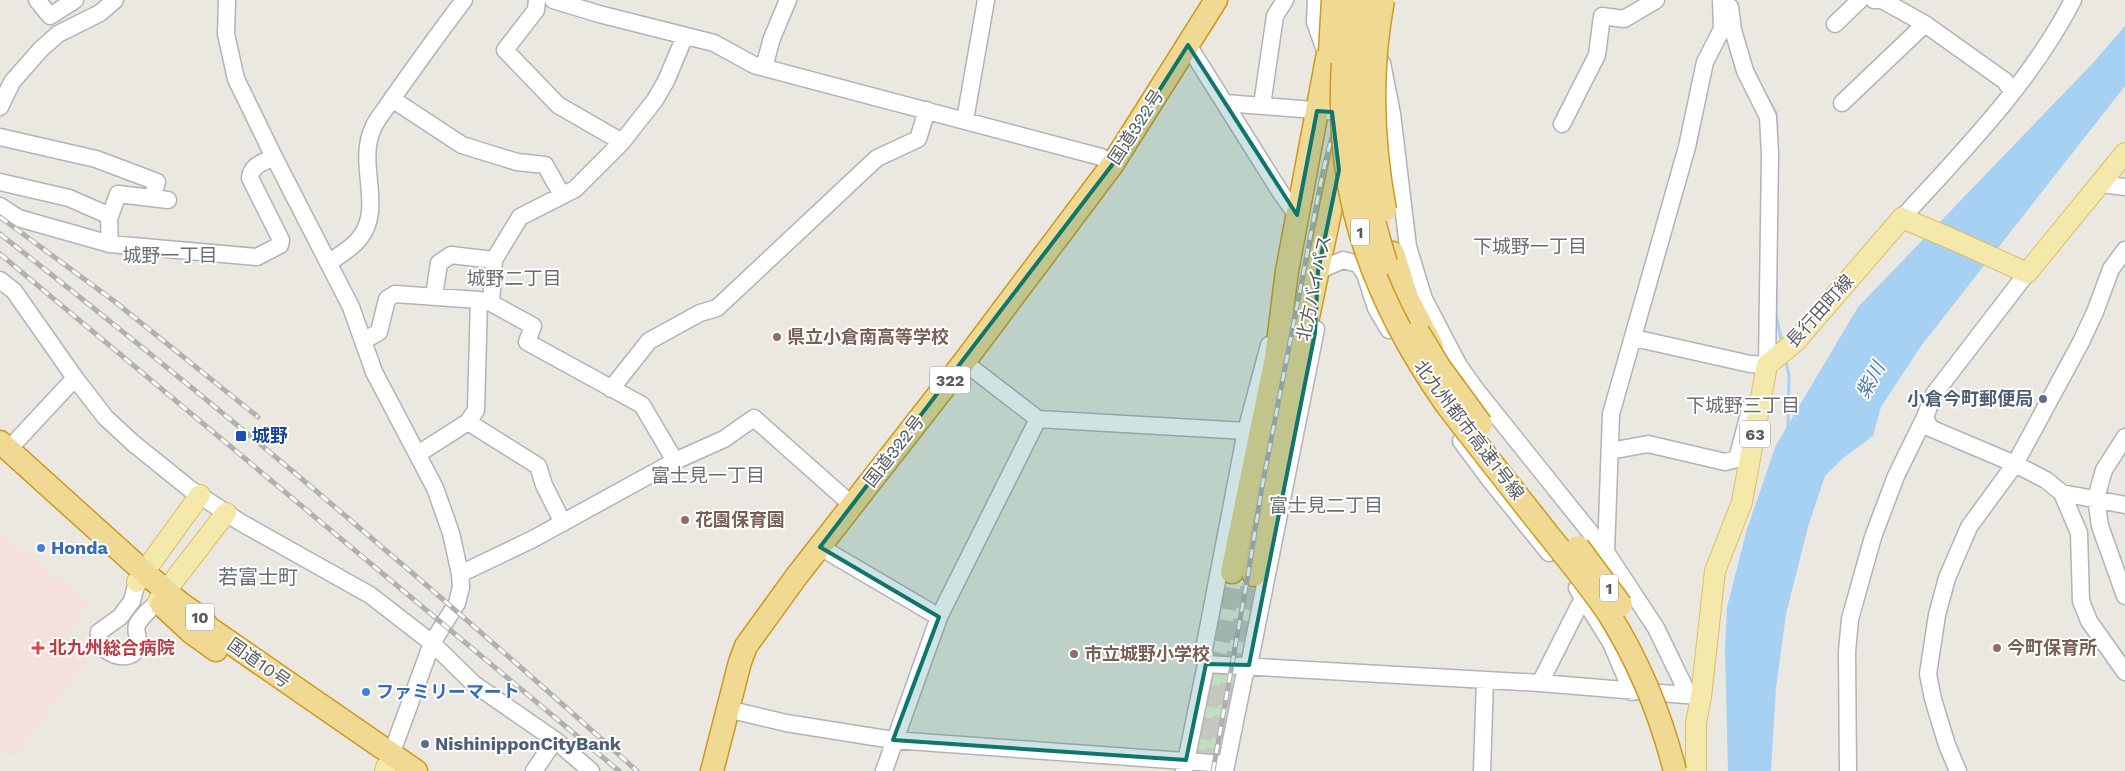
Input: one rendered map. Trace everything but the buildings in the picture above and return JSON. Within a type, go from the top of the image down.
[{"type":"highway","points":[[1333,0],[1330,39],[1336,153],[1344,193],[1355,231],[1372,269]]},
{"type":"highway","name":"北方バイパス","points":[[1338,0],[1287,271],[1276,358],[1243,574],[1318,271],[1374,3]]},
{"type":"highway","name":"北九州都市高速1号線","points":[[1350,0],[1342,81],[1343,146],[1352,203],[1372,269],[1403,337],[1425,374],[1451,411],[1583,578],[1609,614],[1647,687],[1661,724],[1675,771]]},
{"type":"highway","name":"国道322号","points":[[712,771],[727,708],[746,646],[796,577],[964,362],[1112,165],[1188,45],[1212,3]]},
{"type":"highway","name":"北九州都市高速1号線","points":[[1374,3],[1360,41],[1357,115],[1360,153],[1375,227],[1386,264],[1419,333],[1440,368],[1485,429],[1598,572],[1622,606],[1643,643],[1661,681],[1676,721],[1690,771]]},
{"type":"highway","name":"国道10号","points":[[3,450],[162,596],[191,632],[388,766],[416,771]]},
{"type":"main road","points":[[1908,221],[2023,272],[2102,184],[2125,153]]},
{"type":"main road","name":"長行田町線","points":[[1767,365],[1796,341],[1908,221]]},
{"type":"main road","name":"63","points":[[1696,771],[1695,695],[1715,572],[1742,502],[1767,365]]},
{"type":"main road","points":[[140,577],[200,495]]},
{"type":"main road","points":[[162,596],[226,513]]},
{"type":"main road","name":"63","points":[[1695,695],[1705,723],[1708,771]]},
{"type":"street","points":[[37,0],[50,16],[75,0]]},
{"type":"street","points":[[0,107],[12,82],[41,49],[58,34],[100,13],[115,0]]},
{"type":"street","points":[[228,0],[226,34],[233,71],[274,157],[351,306],[374,372],[418,454],[452,533],[460,574],[457,603],[432,643],[388,766]]},
{"type":"street","points":[[329,263],[358,241],[368,224],[371,208],[367,172],[368,143],[377,120],[419,59],[464,0]]},
{"type":"street","points":[[538,0],[536,10],[505,50],[558,105],[622,142]]},
{"type":"street","points":[[557,0],[599,14],[725,47],[756,64],[1101,156],[1112,165]]},
{"type":"street","points":[[756,64],[772,38],[788,0]]},
{"type":"street","points":[[966,120],[986,0]]},
{"type":"street","points":[[1262,105],[1275,16],[1285,0]]},
{"type":"street","points":[[1316,0],[1315,22],[1327,56]]},
{"type":"street","points":[[1562,124],[1596,55],[1603,8],[1624,19],[1656,0]]},
{"type":"street","points":[[1606,552],[1611,414],[1687,147],[1705,62],[1722,29],[1721,0]]},
{"type":"street","points":[[1634,338],[1750,364],[1767,365],[1770,154],[1768,117],[1745,71],[1733,30],[1729,0]]},
{"type":"street","points":[[1835,24],[1860,0]]},
{"type":"street","points":[[1874,0],[1882,0],[1925,24],[2005,81],[2012,92]]},
{"type":"street","points":[[1908,221],[2034,65],[2073,0]]},
{"type":"street","points":[[1374,3],[1392,114],[1408,247],[1428,307],[1459,366],[1606,552],[1656,628],[1695,695]]},
{"type":"street","points":[[1842,103],[1925,24]]},
{"type":"street","points":[[418,454],[468,422],[476,410],[485,302],[494,260],[520,217],[575,189],[622,142],[655,100],[666,81],[685,36]]},
{"type":"street","points":[[1188,45],[1281,193],[1297,215]]},
{"type":"street","points":[[392,99],[462,145],[517,162],[545,165],[562,196]]},
{"type":"street","points":[[1225,103],[1262,105],[1317,112],[1392,114]]},
{"type":"street","points":[[611,389],[649,341],[700,313],[717,308],[877,158],[918,139],[927,110]]},
{"type":"street","points":[[0,137],[96,159],[157,182],[160,198],[118,194],[110,216],[110,244]]},
{"type":"street","points":[[0,206],[18,218],[110,244],[257,257],[280,245],[281,240],[250,178],[253,169],[274,157]]},
{"type":"street","points":[[0,182],[69,198],[110,216]]},
{"type":"street","points":[[2102,184],[2125,186]]},
{"type":"street","points":[[1958,771],[1947,745],[1933,699],[1928,674],[1937,615],[1947,578],[1969,527],[2015,464],[2081,342],[2095,312],[2111,269],[2125,250]]},
{"type":"street","points":[[434,296],[439,264],[451,255],[494,260]]},
{"type":"street","points":[[727,708],[786,723],[893,740],[1225,767],[1244,677],[1250,665],[1316,333],[1318,271],[1343,260],[1358,264],[1365,274],[1376,308],[1416,378],[1490,480],[1584,596],[1611,642],[1632,692]]},
{"type":"street","points":[[1185,765],[1206,664],[1204,649],[1246,431],[1287,271]]},
{"type":"street","points":[[1848,771],[1847,652],[1850,619],[1873,537],[1893,484],[1925,418],[1934,394],[2023,272]]},
{"type":"street","points":[[0,280],[14,291],[75,378],[110,422],[133,443],[226,513],[370,595],[432,643],[474,684],[554,740],[591,771]]},
{"type":"street","points":[[363,341],[374,335],[381,328],[387,299],[395,294],[485,302],[533,326],[527,342],[642,405],[675,461]]},
{"type":"street","points":[[964,362],[1038,419],[1246,431]]},
{"type":"street","points":[[3,450],[75,378]]},
{"type":"street","points":[[1610,451],[1648,444],[1725,462],[1738,459],[1752,401],[1761,403]]},
{"type":"street","points":[[460,574],[563,523],[675,461],[724,439],[754,418],[852,505]]},
{"type":"street","points":[[1925,418],[1930,428],[2015,464],[2046,480],[2062,493],[2080,533],[2081,601],[2089,621],[2125,672]]},
{"type":"street","points":[[884,771],[893,740],[939,617],[1038,419]]},
{"type":"street","points":[[468,422],[538,466],[544,485],[563,523]]},
{"type":"street","points":[[2125,437],[2104,470],[2096,498],[2100,526],[2125,596]]},
{"type":"street","points":[[2062,493],[2125,505]]},
{"type":"street","points":[[820,547],[939,617]]},
{"type":"street","points":[[140,577],[132,601],[120,617],[99,632],[99,641],[106,650],[122,657],[130,656],[138,640],[136,628],[162,596]]},
{"type":"street","points":[[1540,683],[1584,596]]},
{"type":"street","points":[[1206,664],[1250,665],[1540,683],[1632,692],[1695,695]]},
{"type":"street","points":[[1482,771],[1485,680]]},
{"type":"street","points":[[534,771],[554,740]]},
{"type":"highlighted area","points":[[1188,45],[1297,215],[1317,111],[1332,112],[1339,170],[1318,271],[1315,333],[1249,665],[1206,664],[1186,760],[893,740],[939,617],[820,547],[1112,165]]},
{"type":"shaded area","name":"北九州総合病院","points":[[0,534],[90,602],[64,639],[89,657],[17,754],[10,755],[0,748]]},
{"type":"green space","points":[[1210,671],[1238,672],[1221,756],[1200,756],[1195,752]]},
{"type":"water","name":"紫川","points":[[2125,26],[2125,86],[1921,346],[1881,407],[1873,436],[1842,459],[1825,476],[1808,527],[1786,614],[1776,688],[1771,771],[1728,771],[1725,649],[1727,607],[1747,529],[1776,445],[1858,307],[2092,64]]},
{"type":"waterway","points":[[1766,95],[1776,113],[1777,128]]},
{"type":"waterway","points":[[1776,275],[1776,315],[1782,343]]},
{"type":"waterway","points":[[1785,359],[1789,375],[1788,427]]},
{"type":"tunnel","points":[[1194,771],[1232,572]]},
{"type":"tunnel","points":[[1213,771],[1254,575]]},
{"type":"railway","points":[[1213,771],[1262,487],[1323,171],[1341,102],[1363,0]]},
{"type":"railway","points":[[0,217],[114,301],[258,417]]},
{"type":"railway","points":[[0,234],[163,364],[323,497],[637,771]]},
{"type":"railway","points":[[0,254],[619,771]]},
{"type":"place","name":"県立小倉南高等学校","points":[[777,337]]},
{"type":"place","name":"小倉今町郵便局","points":[[2043,399]]},
{"type":"place","name":"城野","points":[[241,436]]},
{"type":"place","name":"花園保育園","points":[[685,520]]},
{"type":"place","name":"Honda","points":[[41,548]]},
{"type":"place","name":"北九州総合病院","points":[[38,648]]},
{"type":"place","name":"今町保育所","points":[[1997,648]]},
{"type":"place","name":"市立城野小学校","points":[[1074,654]]},
{"type":"place","name":"ファミリーマート","points":[[366,692]]},
{"type":"place","name":"NishinipponCityBank","points":[[425,744]]},
{"type":"district","name":"下城野一丁目","points":[[1530,246]]},
{"type":"district","name":"城野一丁目","points":[[170,255]]},
{"type":"district","name":"城野二丁目","points":[[514,278]]},
{"type":"district","name":"下城野三丁目","points":[[1743,405]]},
{"type":"district","name":"富士見一丁目","points":[[708,475]]},
{"type":"district","name":"富士見二丁目","points":[[1326,505]]},
{"type":"district","name":"若富士町","points":[[258,577]]}]
